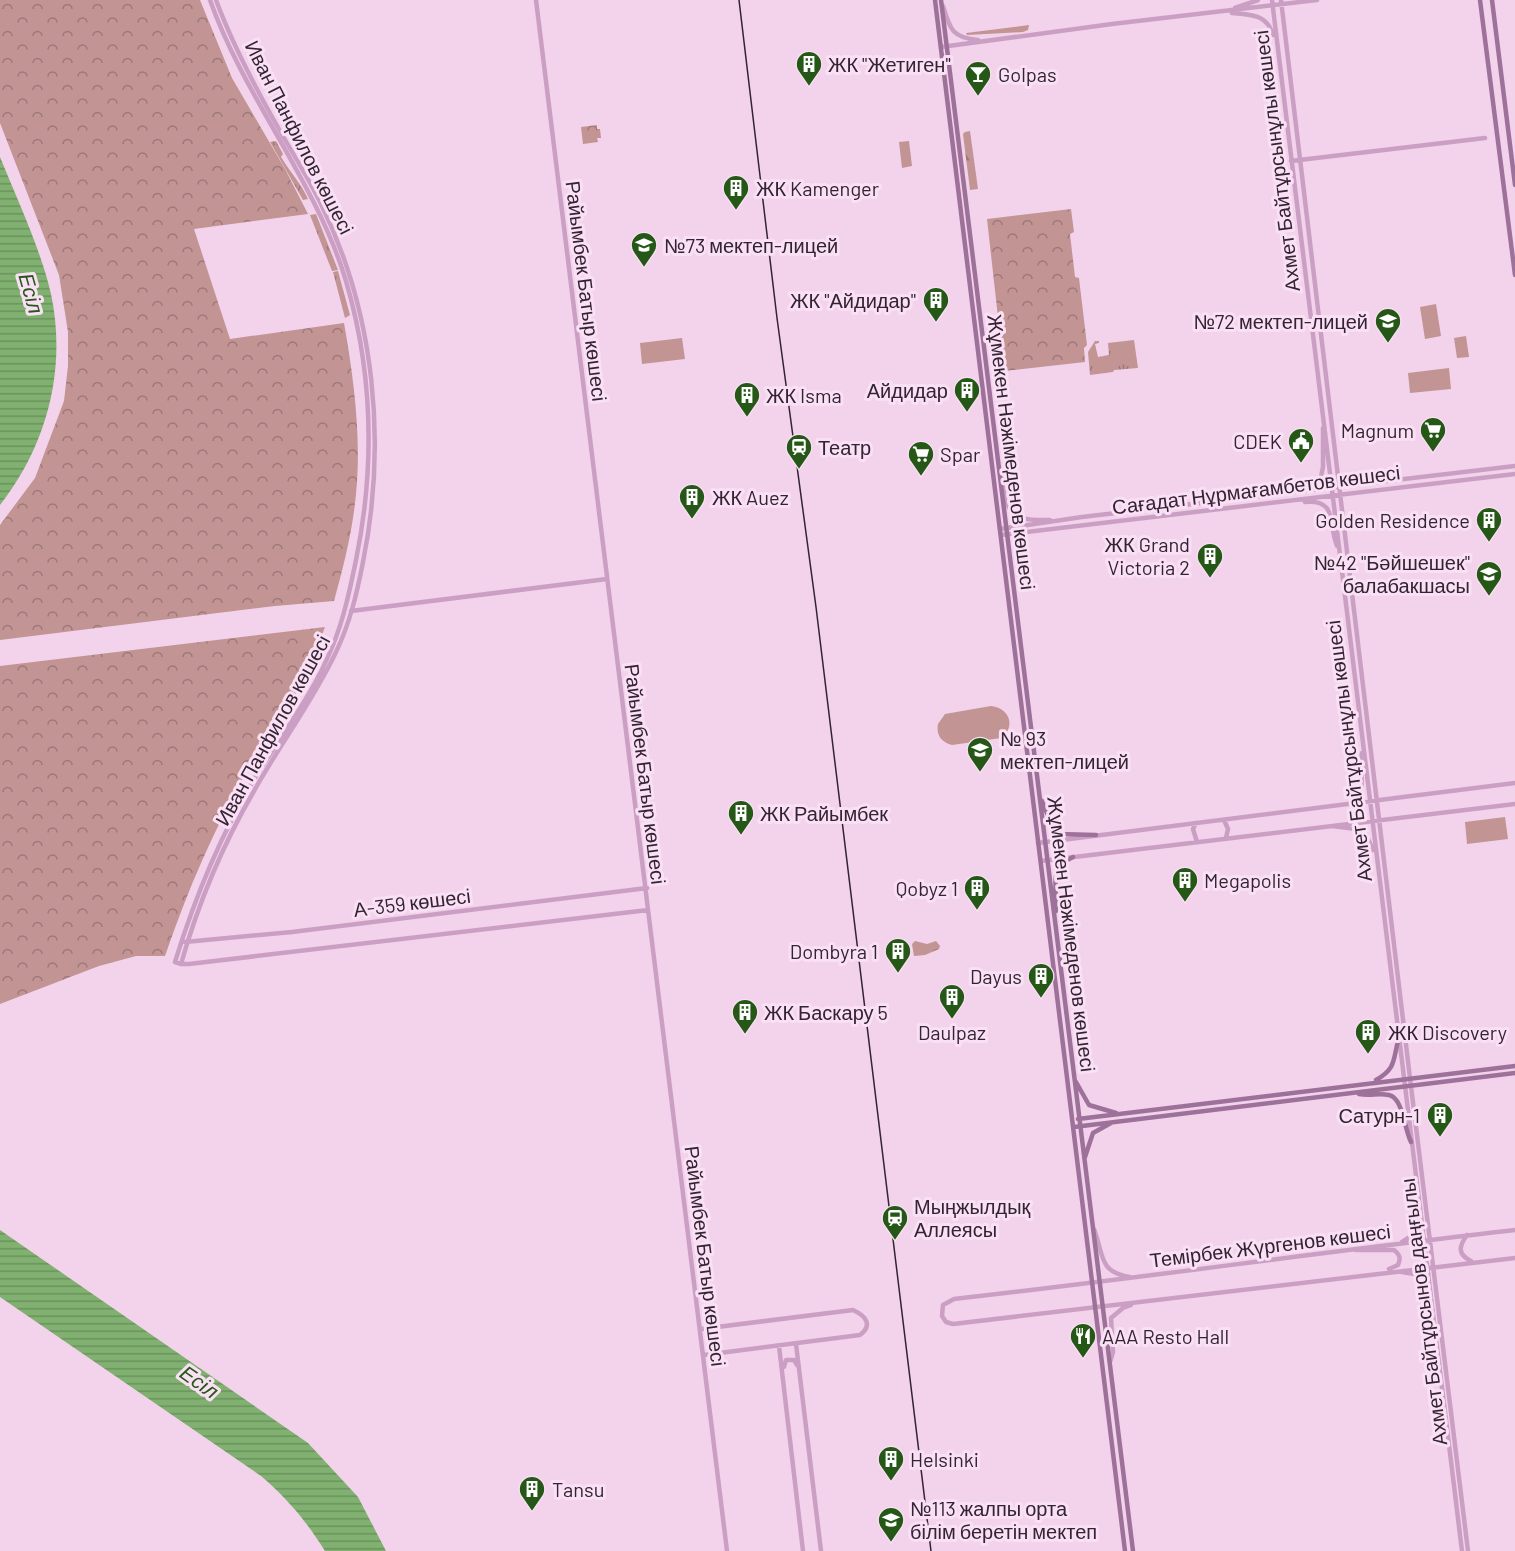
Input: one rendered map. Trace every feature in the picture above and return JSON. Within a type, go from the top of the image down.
[{"type":"main road","name":"Жұмекен Нәжімеденов көшесі","points":[[935,0],[1055,916],[1134,1551]]},
{"type":"main road","name":"Жұмекен Нәжімеденов көшесі","points":[[941,0],[998,470],[1038,843],[1125,1551]]},
{"type":"main road","points":[[1492,0],[1515,185]]},
{"type":"main road","points":[[1480,1],[1515,275]]},
{"type":"main road","points":[[1039,792],[1054,831],[1058,834],[1096,835]]},
{"type":"main road","points":[[1055,916],[1056,873],[1061,864],[1073,857]]},
{"type":"main road","points":[[1372,1082],[1385,1075],[1392,1067],[1398,1041]]},
{"type":"main road","points":[[1073,1119],[1515,1066]]},
{"type":"main road","points":[[1074,1126],[1515,1073]]},
{"type":"main road","points":[[1075,1080],[1089,1105],[1119,1114]]},
{"type":"main road","points":[[1354,1093],[1385,1094],[1396,1098],[1400,1103],[1406,1132],[1411,1142]]},
{"type":"main road","points":[[1085,1159],[1093,1133],[1114,1122]]},
{"type":"street","name":"Иван Панфилов көшесі","points":[[210,0],[237,64],[311,197],[332,240],[346,281],[358,330],[367,389],[369,468],[366,508],[345,612],[333,646],[316,681],[256,777],[224,836],[208,872],[184,942],[181,964],[175,962],[184,942],[228,838],[255,789],[321,682],[338,649],[352,611],[369,531],[375,467],[372,395],[361,319],[344,259],[321,204],[243,63],[216,0]]},
{"type":"street","name":"Райымбек Батыр көшесі","points":[[536,0],[727,1551]]},
{"type":"street","points":[[941,0],[954,33],[963,38],[990,41]]},
{"type":"street","points":[[1220,12],[1258,0]]},
{"type":"street","points":[[940,47],[1220,12],[1272,3],[1317,0]]},
{"type":"street","name":"Ахмет Байтұрсынұлы көшесі","points":[[1281,2],[1408,1068]]},
{"type":"street","name":"Ахмет Байтұрсынұлы көшесі","points":[[1272,3],[1402,1069]]},
{"type":"street","points":[[1220,12],[1256,15],[1268,22],[1273,32],[1280,66]]},
{"type":"street","points":[[1291,160],[1485,138]]},
{"type":"street","points":[[1290,493],[1309,488],[1321,477],[1323,422]]},
{"type":"street","name":"Сағадат Нұрмағамбетов көшесі","points":[[1003,532],[1071,519],[1515,466]]},
{"type":"street","points":[[998,470],[1006,502],[1010,510],[1019,518],[1025,520],[1071,519]]},
{"type":"street","name":"Сағадат Нұрмағамбетов көшесі","points":[[1003,532],[1515,474]]},
{"type":"street","points":[[1279,502],[1289,504],[1317,501],[1325,505],[1330,513],[1333,536],[1339,551]]},
{"type":"street","points":[[345,612],[608,579]]},
{"type":"street","points":[[1347,804],[1358,798],[1361,792],[1360,760],[1363,748]]},
{"type":"street","points":[[1038,843],[1515,783]]},
{"type":"street","points":[[1041,861],[1515,804]]},
{"type":"street","points":[[1224,820],[1228,829],[1226,838]]},
{"type":"street","points":[[1196,823],[1193,829],[1197,842]]},
{"type":"street","points":[[1329,825],[1364,830],[1377,861]]},
{"type":"street","name":"А-359 көшесі","points":[[184,942],[646,888]]},
{"type":"street","points":[[181,964],[648,910]]},
{"type":"street","name":"Ахмет Байтұрсынов даңғылы","points":[[1408,1068],[1431,1239],[1462,1551]]},
{"type":"street","name":"Ахмет Байтұрсынов даңғылы","points":[[1402,1069],[1434,1322],[1468,1551]]},
{"type":"street","points":[[1399,1243],[1413,1235],[1415,1230],[1417,1185]]},
{"type":"street","points":[[1093,1227],[1106,1267],[1117,1275],[1136,1278]]},
{"type":"street","name":"Темірбек Жүргенов көшесі","points":[[1093,1283],[1515,1230]]},
{"type":"street","points":[[1467,1235],[1460,1251],[1472,1262]]},
{"type":"street","points":[[1351,1249],[1394,1250],[1399,1253],[1400,1261],[1394,1268],[1357,1273],[1352,1276]]},
{"type":"street","name":"Темірбек Жүргенов көшесі","points":[[1096,1308],[1515,1258]]},
{"type":"street","points":[[1396,1271],[1414,1274],[1422,1280],[1434,1322]]},
{"type":"street","points":[[1093,1283],[954,1299],[943,1305],[941,1312],[946,1322],[953,1324],[1096,1308]]},
{"type":"street","points":[[1110,1362],[1113,1352],[1111,1318],[1123,1308],[1142,1301]]},
{"type":"street","points":[[701,1329],[853,1310],[865,1316],[868,1321],[867,1328],[860,1335],[704,1354]]},
{"type":"street","points":[[796,1344],[821,1551]]},
{"type":"street","points":[[779,1346],[803,1551]]},
{"type":"street","points":[[783,1375],[786,1360],[794,1360],[799,1371]]},
{"type":"green space","points":[[0,0],[200,0],[232,78],[285,169],[308,214],[194,229],[230,339],[344,323],[354,393],[358,464],[352,522],[334,601],[275,606],[0,640],[0,525],[35,478],[64,401],[68,366],[68,332],[59,275],[0,123]]},
{"type":"green space","points":[[1029,25],[1028,30],[1023,32],[967,35],[966,33]]},
{"type":"green space","points":[[597,125],[601,138],[597,138],[598,142],[583,144],[581,127]]},
{"type":"green space","points":[[970,131],[978,189],[970,190],[963,134]]},
{"type":"green space","points":[[276,141],[283,154],[281,157],[308,199],[303,200],[270,142]]},
{"type":"green space","points":[[909,141],[912,166],[902,168],[899,142]]},
{"type":"green space","points":[[1071,209],[1074,232],[1070,234],[1075,277],[1079,278],[1087,345],[1084,348],[1085,362],[1004,371],[987,219]]},
{"type":"green space","points":[[316,214],[338,270],[332,271],[310,215]]},
{"type":"green space","points":[[338,271],[350,315],[345,318],[333,272]]},
{"type":"green space","points":[[1436,304],[1441,336],[1425,339],[1420,307]]},
{"type":"green space","points":[[1466,336],[1469,357],[1457,358],[1454,338]]},
{"type":"green space","points":[[682,338],[685,359],[642,364],[640,343]]},
{"type":"green space","points":[[1134,340],[1138,368],[1090,375],[1088,352],[1095,341],[1099,341],[1095,344],[1098,357],[1109,355],[1108,343]]},
{"type":"green space","points":[[1449,368],[1451,389],[1410,393],[1408,373]]},
{"type":"green space","points":[[325,627],[293,700],[253,760],[224,813],[192,883],[165,956],[136,956],[99,966],[0,1004],[0,666]]},
{"type":"green space","points":[[991,706],[1003,710],[1009,719],[1006,734],[1001,738],[952,745],[940,738],[938,724],[945,714]]},
{"type":"green space","points":[[1505,817],[1508,839],[1467,844],[1465,822]]},
{"type":"green space","points":[[915,941],[927,944],[936,941],[940,946],[939,949],[925,955],[914,956],[912,944]]},
{"type":"water","name":"Есіл","points":[[0,157],[47,277],[55,322],[56,350],[54,378],[41,432],[16,482],[0,505]]},
{"type":"water","name":"Есіл","points":[[0,1230],[308,1443],[358,1497],[386,1551],[325,1551],[296,1511],[261,1476],[0,1297]]},
{"type":"tram line","points":[[739,0],[777,318],[816,607],[931,1551]]},
{"type":"place","name":"ЖК \"Жетиген\"","points":[[809,87]]},
{"type":"place","name":"Golpas","points":[[978,97]]},
{"type":"place","name":"ЖК Kamenger","points":[[736,211]]},
{"type":"place","name":"№73 мектеп-лицей","points":[[644,268]]},
{"type":"place","name":"ЖК \"Айдидар\"","points":[[936,323]]},
{"type":"place","name":"№72 мектеп-лицей","points":[[1388,344]]},
{"type":"place","name":"Айдидар","points":[[967,413]]},
{"type":"place","name":"ЖК Isma","points":[[747,418]]},
{"type":"place","name":"Magnum","points":[[1433,453]]},
{"type":"place","name":"CDEK","points":[[1301,464]]},
{"type":"place","name":"Театр","points":[[799,470]]},
{"type":"place","name":"Spar","points":[[921,477]]},
{"type":"place","name":"ЖК Auez","points":[[692,520]]},
{"type":"place","name":"Golden Residence","points":[[1489,543]]},
{"type":"place","name":"ЖК Grand Victoria 2","points":[[1210,579]]},
{"type":"place","name":"№42 \"Бәйшешек\" балабакшасы","points":[[1489,597]]},
{"type":"place","name":"№ 93 мектеп-лицей","points":[[980,773]]},
{"type":"place","name":"ЖК Райымбек","points":[[741,836]]},
{"type":"place","name":"Megapolis","points":[[1185,903]]},
{"type":"place","name":"Qobyz 1","points":[[977,911]]},
{"type":"place","name":"Dombyra 1","points":[[898,974]]},
{"type":"place","name":"Dayus","points":[[1041,999]]},
{"type":"place","name":"Daulpaz","points":[[952,1020]]},
{"type":"place","name":"ЖК Баскару 5","points":[[745,1035]]},
{"type":"place","name":"ЖК Discovery","points":[[1368,1055]]},
{"type":"place","name":"Сатурн-1","points":[[1440,1138]]},
{"type":"place","name":"Мыңжылдық Аллеясы","points":[[895,1241]]},
{"type":"place","name":"AAA Resto Hall","points":[[1083,1359]]},
{"type":"place","name":"Helsinki","points":[[891,1482]]},
{"type":"place","name":"Tansu","points":[[532,1512]]},
{"type":"place","name":"№113 жалпы орта білім беретін мектеп","points":[[891,1543]]}]
